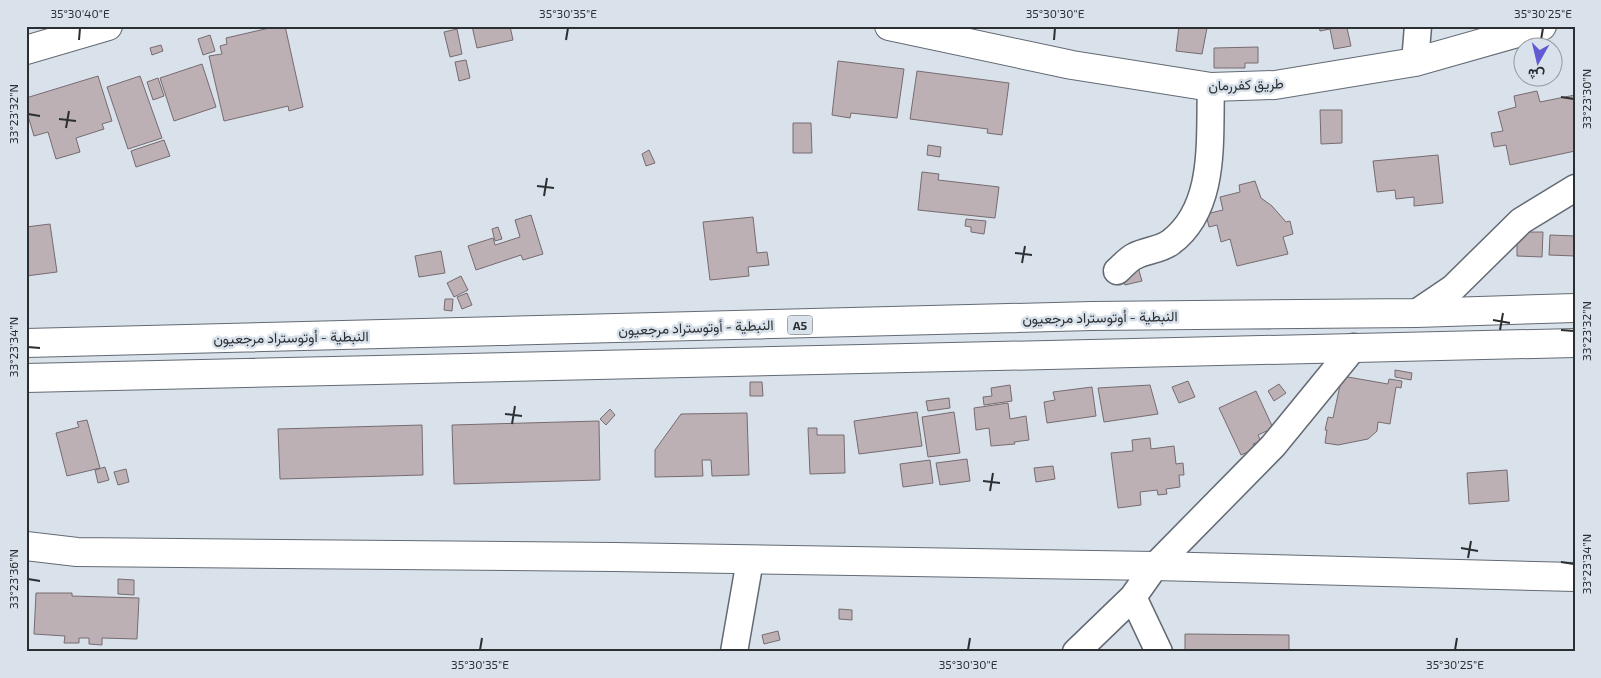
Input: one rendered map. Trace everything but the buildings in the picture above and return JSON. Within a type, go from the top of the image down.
[{"type":"main road","points":[[26,50],[108,26]]},
{"type":"main road","name":"طريق كفررمان","points":[[889,26],[1072,65],[1211,87],[1275,85],[1415,62],[1542,26]]},
{"type":"main road","name":"النبطية - أوتوستراد مرجعيون","points":[[26,343],[1092,316],[1416,313],[1575,308]]},
{"type":"main road","points":[[26,378],[1354,347],[1575,344]]},
{"type":"main road","points":[[26,546],[77,552],[1155,566],[1575,577]]},
{"type":"street","points":[[1415,62],[1418,26]]},
{"type":"street","points":[[1117,271],[1134,256],[1170,243],[1184,230],[1199,209],[1208,161],[1211,87]]},
{"type":"street","points":[[1416,313],[1454,288],[1521,221],[1575,188]]},
{"type":"street","points":[[1076,652],[1133,597],[1155,566],[1272,446],[1354,347]]},
{"type":"street","points":[[734,652],[750,560]]},
{"type":"street","points":[[1133,597],[1159,652]]}]
